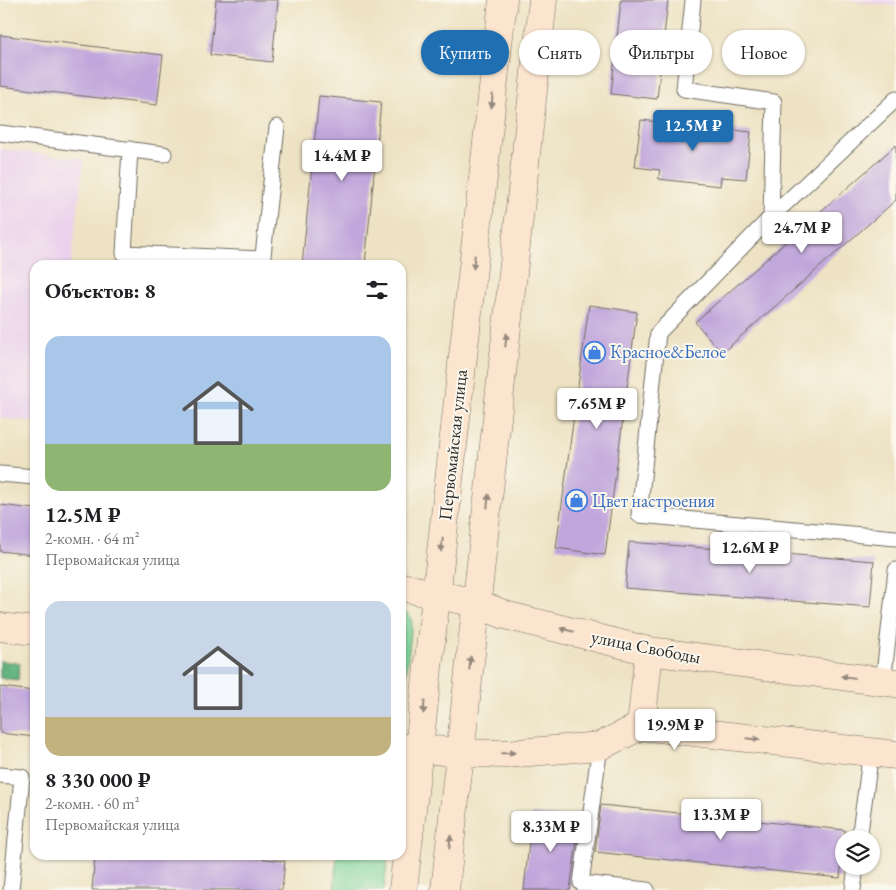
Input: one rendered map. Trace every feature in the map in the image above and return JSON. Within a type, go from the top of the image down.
[{"type":"main road","name":"Первомайская улица","points":[[406,843],[410,748],[436,594],[503,0]]},
{"type":"main road","points":[[445,890],[543,0]]},
{"type":"main road","name":"улица Свободы","points":[[406,588],[476,603],[505,615],[649,651],[890,682]]},
{"type":"main road","points":[[0,626],[30,630]]},
{"type":"main road","points":[[641,726],[649,651]]},
{"type":"main road","points":[[410,748],[460,753],[506,754],[600,746],[641,726],[883,754]]},
{"type":"main road","name":"Первомайская улица","points":[[404,890],[405,860]]},
{"type":"lane","points":[[693,0],[684,89],[774,102],[771,217]]},
{"type":"lane","points":[[896,99],[771,217],[658,332],[639,514],[896,538]]},
{"type":"lane","points":[[262,260],[277,127]]},
{"type":"lane","points":[[0,133],[164,154]]},
{"type":"lane","points":[[130,149],[124,253],[231,260]]},
{"type":"lane","points":[[0,474],[30,477]]},
{"type":"lane","points":[[890,682],[896,570]]},
{"type":"lane","points":[[600,746],[581,883],[647,890]]},
{"type":"lane","points":[[862,830],[883,754]]},
{"type":"lane","points":[[0,775],[22,777],[11,890]]},
{"type":"lane","points":[[853,890],[855,875]]},
{"type":"shaded area","points":[[844,0],[896,0],[896,6]]},
{"type":"shaded area","points":[[0,149],[84,159],[72,260],[30,260],[30,421],[0,418]]},
{"type":"green space","points":[[406,614],[412,622],[406,678]]},
{"type":"green space","points":[[0,661],[20,663],[18,680],[0,678]]},
{"type":"green space","points":[[337,860],[387,860],[384,890],[334,890]]},
{"type":"building","points":[[216,0],[278,0],[272,62],[210,55]]},
{"type":"building","points":[[621,0],[668,0],[665,30],[618,30]]},
{"type":"building","points":[[0,35],[163,55],[157,105],[0,86]]},
{"type":"building","points":[[613,75],[660,75],[657,99],[611,94]]},
{"type":"building","points":[[319,96],[381,102],[365,260],[303,260]]},
{"type":"building","points":[[641,120],[751,132],[746,179],[721,177],[720,186],[658,179],[660,170],[635,167]]},
{"type":"building","points":[[896,145],[896,200],[722,353],[695,322]]},
{"type":"building","points":[[589,305],[637,312],[605,555],[556,548]]},
{"type":"building","points":[[0,505],[30,508],[30,554],[0,551]]},
{"type":"building","points":[[629,542],[874,561],[870,607],[625,588]]},
{"type":"building","points":[[0,687],[30,690],[30,736],[0,733]]},
{"type":"building","points":[[601,805],[845,830],[835,830],[835,875],[840,875],[840,878],[595,852]]},
{"type":"building","points":[[532,814],[580,819],[570,890],[524,890]]},
{"type":"building","points":[[95,860],[285,861],[282,890],[92,890]]},
{"type":"place","name":"Красное&Белое","points":[[594,352]]},
{"type":"place","name":"Цвет настроения","points":[[576,501]]}]
